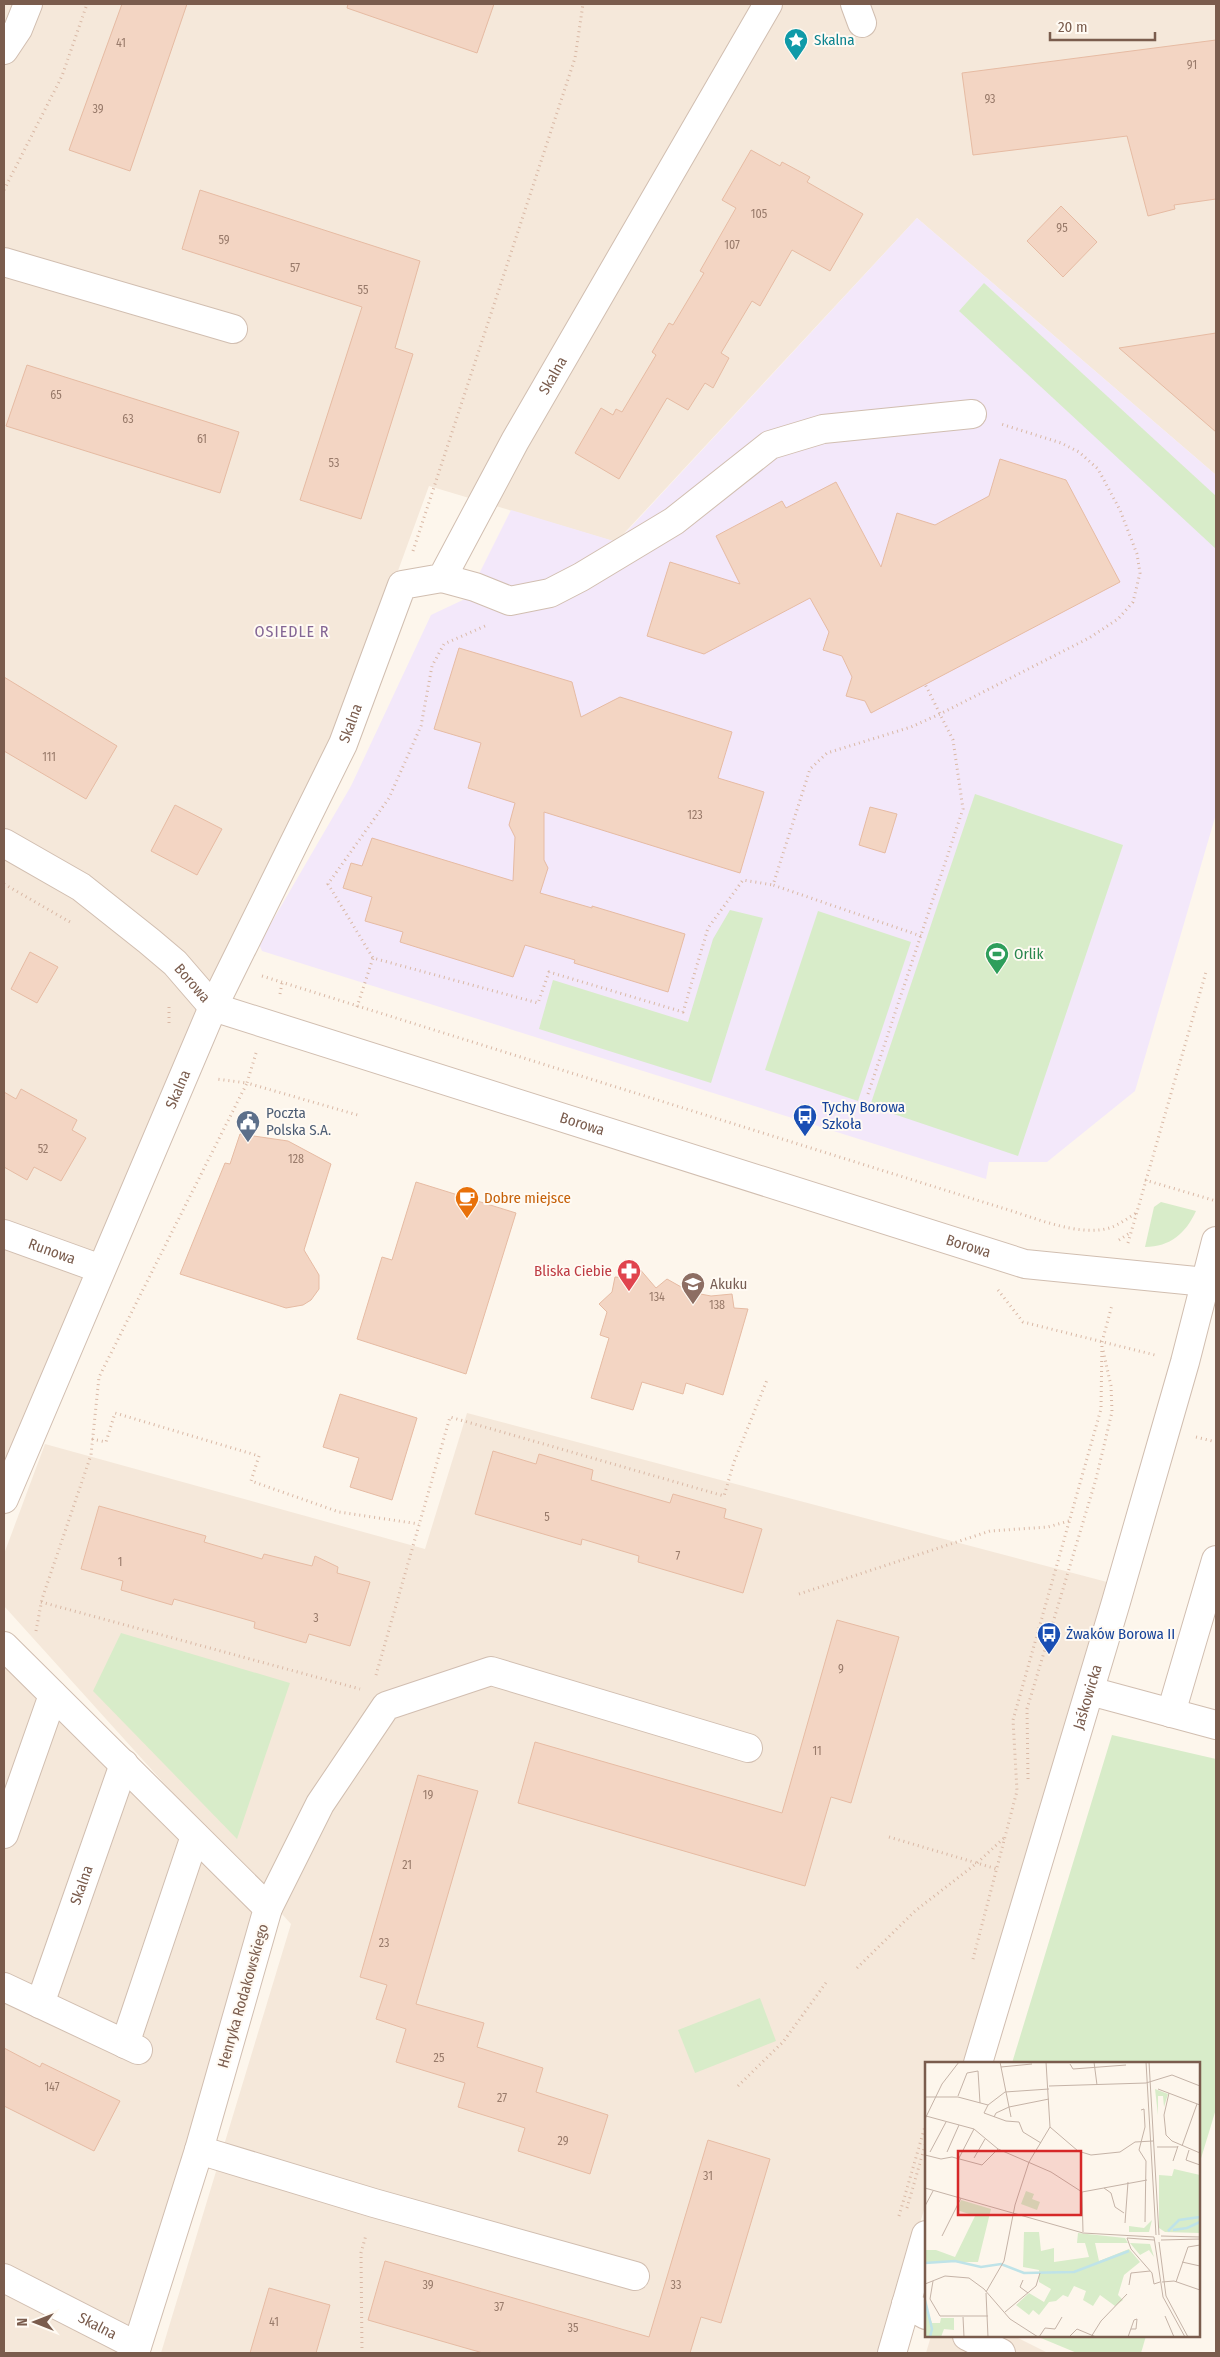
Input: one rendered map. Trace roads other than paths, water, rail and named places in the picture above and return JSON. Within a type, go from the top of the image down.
[{"type":"street","points":[[8,33],[28,4]]},
{"type":"street","name":"Skalna","points":[[4,1499],[213,1008],[343,744],[402,585],[442,578],[520,433],[768,4]]},
{"type":"street","points":[[4,262],[233,329]]},
{"type":"street","points":[[442,578],[510,601],[550,593],[581,577],[674,521],[770,445],[823,430],[972,414]]},
{"type":"street","name":"Borowa","points":[[4,843],[81,887],[150,941],[175,963],[213,1008],[1025,1264],[1211,1282]]},
{"type":"street","name":"Runowa","points":[[4,1234],[102,1269]]},
{"type":"street","name":"Jaśkowicka","points":[[978,2062],[1090,1691],[1185,1362],[1211,1282],[1216,1241]]},
{"type":"street","points":[[1171,1713],[1216,1560]]},
{"type":"street","name":"Henryka Rodakowskiego","points":[[4,1646],[268,1908],[199,2150],[136,2349]]},
{"type":"street","points":[[268,1908],[320,1804],[386,1706],[491,1671],[748,1748]]},
{"type":"street","points":[[1090,1691],[1216,1725]]},
{"type":"street","points":[[4,1834],[53,1695]]},
{"type":"street","name":"Skalna","points":[[40,2004],[124,1764]]},
{"type":"street","points":[[4,1987],[132,2047],[194,1836]]},
{"type":"street","points":[[199,2150],[374,2203],[635,2276]]},
{"type":"street","points":[[892,2353],[916,2309],[925,2242]]},
{"type":"street","name":"Skalna","points":[[4,2278],[136,2349]]},
{"type":"street","points":[[969,2337],[1001,2353]]},
{"type":"place","name":"Skalna","points":[[796,61]]},
{"type":"place","name":"Orlik","points":[[997,975]]},
{"type":"place","name":"Tychy Borowa Szkoła","points":[[805,1137]]},
{"type":"place","name":"Poczta Polska S.A.","points":[[248,1143]]},
{"type":"place","name":"Dobre miejsce","points":[[467,1219]]},
{"type":"place","name":"Bliska Ciebie","points":[[629,1292]]},
{"type":"place","name":"Akuku","points":[[693,1305]]},
{"type":"place","name":"Żwaków Borowa II","points":[[1049,1655]]},
{"type":"district","name":"OSIEDLE R","points":[[292,631]]}]
